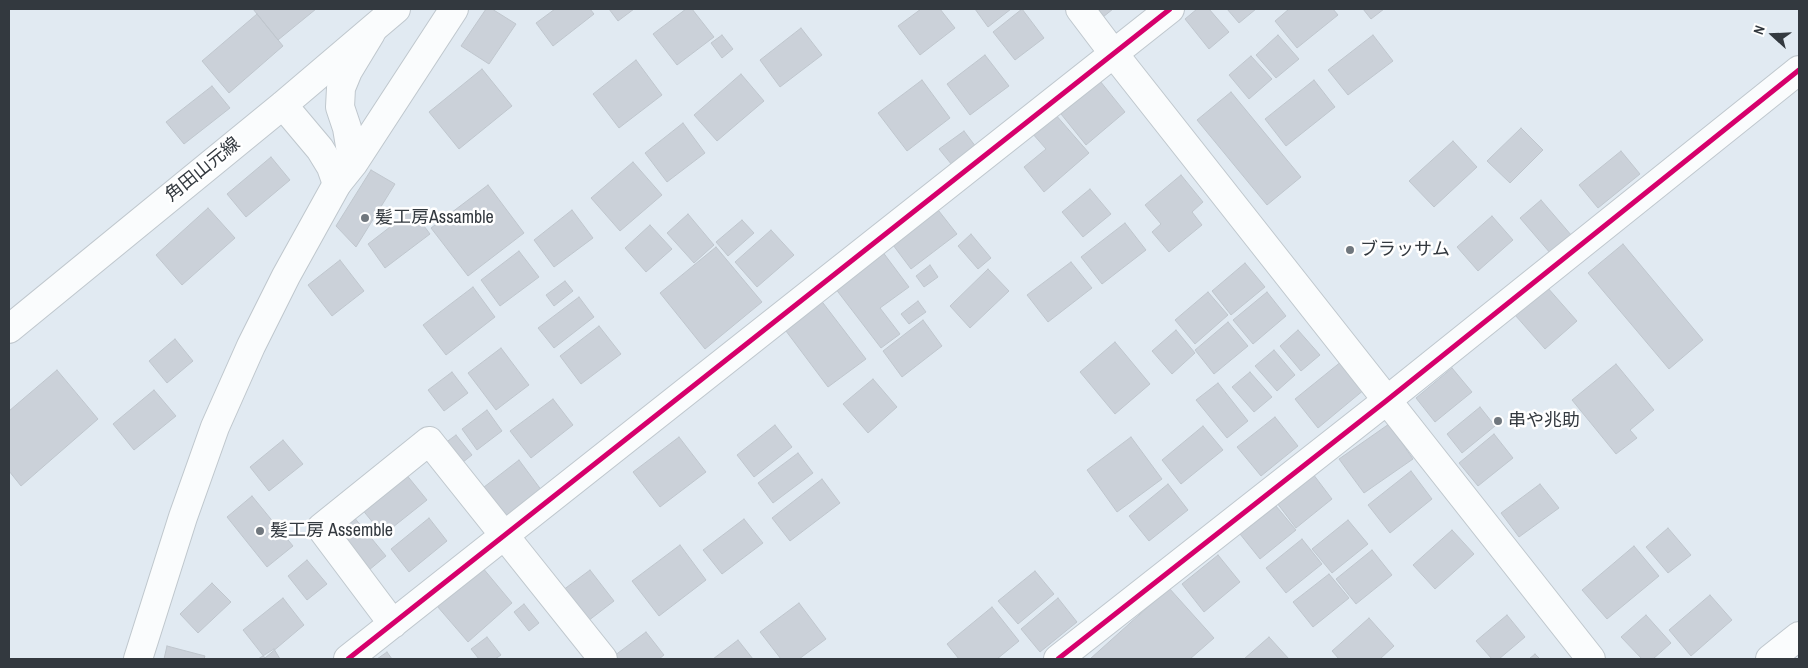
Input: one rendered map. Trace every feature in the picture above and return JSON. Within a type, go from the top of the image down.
[{"type":"street","name":"角田山元線","points":[[9,329],[283,105],[396,9]]},
{"type":"street","points":[[138,659],[183,517],[215,427],[250,346],[286,276],[345,174],[454,9]]},
{"type":"street","points":[[1080,9],[1591,659]]},
{"type":"street","points":[[348,659],[1170,9]]},
{"type":"street","points":[[345,174],[347,128],[340,107],[341,88],[348,71],[374,27]]},
{"type":"street","points":[[1058,659],[1799,70]]},
{"type":"street","points":[[283,105],[320,150],[331,167],[345,174]]},
{"type":"street","points":[[393,624],[321,528],[428,442],[603,659]]},
{"type":"street","points":[[1770,659],[1799,636]]},
{"type":"building","points":[[253,9],[316,9],[278,40]]},
{"type":"building","points":[[486,9],[492,9],[516,24],[489,64],[461,46]]},
{"type":"building","points":[[555,9],[590,9],[594,14],[553,46],[536,23]]},
{"type":"building","points":[[609,9],[634,9],[618,21]]},
{"type":"building","points":[[686,9],[692,9],[714,37],[677,65],[653,34]]},
{"type":"building","points":[[921,9],[940,9],[955,28],[920,55],[898,26]]},
{"type":"building","points":[[975,9],[1011,9],[988,27]]},
{"type":"building","points":[[1022,9],[1044,38],[1015,60],[993,32]]},
{"type":"building","points":[[1096,9],[1113,9],[1103,17]]},
{"type":"building","points":[[1197,9],[1209,9],[1229,32],[1209,49],[1185,19]]},
{"type":"building","points":[[1227,9],[1256,9],[1239,23]]},
{"type":"building","points":[[1289,9],[1333,9],[1338,15],[1297,48],[1275,21]]},
{"type":"building","points":[[1363,9],[1384,9],[1371,19]]},
{"type":"building","points":[[257,14],[283,46],[229,93],[202,61]]},
{"type":"building","points":[[801,28],[822,55],[780,87],[760,60]]},
{"type":"building","points":[[722,35],[733,49],[722,58],[711,43]]},
{"type":"building","points":[[1278,35],[1299,59],[1276,78],[1256,55]]},
{"type":"building","points":[[1373,35],[1393,61],[1348,95],[1328,70]]},
{"type":"building","points":[[985,55],[1009,86],[970,115],[947,84]]},
{"type":"building","points":[[1251,56],[1272,79],[1249,99],[1229,75]]},
{"type":"building","points":[[636,60],[662,95],[619,128],[593,94]]},
{"type":"building","points":[[482,69],[512,106],[459,149],[429,112]]},
{"type":"building","points":[[741,74],[764,101],[717,141],[694,115]]},
{"type":"building","points":[[922,80],[950,118],[907,151],[878,113]]},
{"type":"building","points":[[1314,80],[1335,107],[1286,146],[1265,119]]},
{"type":"building","points":[[1100,81],[1125,112],[1086,145],[1061,114]]},
{"type":"building","points":[[212,86],[230,108],[184,144],[166,122]]},
{"type":"building","points":[[1231,92],[1301,177],[1267,205],[1197,120]]},
{"type":"building","points":[[1055,114],[1089,153],[1044,192],[1024,167],[1046,149],[1032,133]]},
{"type":"building","points":[[683,123],[705,153],[667,182],[645,153]]},
{"type":"building","points":[[1521,128],[1543,150],[1510,183],[1487,161]]},
{"type":"building","points":[[964,131],[976,147],[952,165],[939,149]]},
{"type":"building","points":[[1453,141],[1477,167],[1434,207],[1409,181]]},
{"type":"building","points":[[1621,151],[1640,174],[1598,208],[1579,185]]},
{"type":"building","points":[[271,157],[290,180],[246,217],[227,194]]},
{"type":"building","points":[[633,162],[662,195],[620,231],[591,198]]},
{"type":"building","points":[[371,170],[395,184],[356,247],[336,226]]},
{"type":"building","points":[[1181,175],[1203,202],[1192,212],[1202,225],[1169,252],[1152,232],[1161,224],[1145,205]]},
{"type":"building","points":[[488,185],[524,233],[468,276],[431,228]]},
{"type":"building","points":[[1090,189],[1111,214],[1083,237],[1062,212]]},
{"type":"building","points":[[1541,200],[1578,243],[1557,261],[1520,218]]},
{"type":"building","points":[[935,206],[957,234],[911,269],[890,241]]},
{"type":"building","points":[[208,208],[235,238],[182,285],[156,255]]},
{"type":"building","points":[[412,210],[430,234],[385,268],[368,244]]},
{"type":"building","points":[[572,210],[593,238],[554,267],[534,240]]},
{"type":"building","points":[[688,214],[714,245],[694,263],[667,233]]},
{"type":"building","points":[[1492,216],[1513,240],[1478,271],[1457,247]]},
{"type":"building","points":[[742,220],[754,233],[728,256],[716,242]]},
{"type":"building","points":[[1125,223],[1146,250],[1102,284],[1081,257]]},
{"type":"building","points":[[650,225],[672,249],[646,272],[625,248]]},
{"type":"building","points":[[771,230],[794,255],[757,287],[735,262]]},
{"type":"building","points":[[971,234],[991,258],[978,269],[958,246]]},
{"type":"building","points":[[1623,244],[1703,340],[1669,369],[1588,273]]},
{"type":"building","points":[[716,247],[762,302],[705,349],[660,293]]},
{"type":"building","points":[[519,251],[539,277],[500,306],[481,280]]},
{"type":"building","points":[[882,251],[909,287],[880,308],[900,334],[881,348],[835,288]]},
{"type":"building","points":[[340,260],[364,291],[332,316],[308,285]]},
{"type":"building","points":[[1071,262],[1092,288],[1048,322],[1027,295]]},
{"type":"building","points":[[1245,263],[1265,287],[1231,315],[1212,291]]},
{"type":"building","points":[[930,265],[938,277],[924,287],[916,276]]},
{"type":"building","points":[[988,269],[1009,291],[970,328],[950,306]]},
{"type":"building","points":[[565,281],[573,291],[554,306],[546,295]]},
{"type":"building","points":[[473,287],[495,317],[446,355],[423,325]]},
{"type":"building","points":[[1547,287],[1577,321],[1545,349],[1515,315]]},
{"type":"building","points":[[1208,292],[1228,315],[1195,344],[1175,320]]},
{"type":"building","points":[[1267,292],[1286,316],[1253,344],[1233,320]]},
{"type":"building","points":[[579,297],[594,317],[554,348],[538,328]]},
{"type":"building","points":[[820,299],[866,359],[828,387],[783,327]]},
{"type":"building","points":[[918,301],[926,312],[909,324],[901,314]]},
{"type":"building","points":[[923,320],[942,346],[902,377],[883,351]]},
{"type":"building","points":[[1228,322],[1248,346],[1214,374],[1195,350]]},
{"type":"building","points":[[599,326],[621,354],[581,384],[560,356]]},
{"type":"building","points":[[1176,330],[1195,353],[1172,374],[1152,351]]},
{"type":"building","points":[[1298,330],[1320,355],[1301,371],[1280,346]]},
{"type":"building","points":[[175,339],[193,361],[167,383],[149,361]]},
{"type":"building","points":[[1115,342],[1150,384],[1115,414],[1080,372]]},
{"type":"building","points":[[501,348],[529,385],[496,410],[468,373]]},
{"type":"building","points":[[1274,350],[1295,375],[1277,391],[1255,366]]},
{"type":"building","points":[[1342,361],[1365,389],[1318,428],[1295,399]]},
{"type":"building","points":[[1616,364],[1654,410],[1630,430],[1637,438],[1616,454],[1572,400]]},
{"type":"building","points":[[1452,368],[1472,392],[1435,422],[1416,398]]},
{"type":"building","points":[[57,370],[98,419],[21,486],[9,471],[9,411]]},
{"type":"building","points":[[452,372],[468,393],[444,411],[428,390]]},
{"type":"building","points":[[1250,372],[1272,397],[1254,412],[1232,387]]},
{"type":"building","points":[[873,379],[897,407],[868,433],[843,404]]},
{"type":"building","points":[[1218,383],[1248,421],[1227,438],[1196,400]]},
{"type":"building","points":[[154,390],[176,416],[134,450],[113,424]]},
{"type":"building","points":[[553,399],[573,425],[531,458],[510,431]]},
{"type":"building","points":[[1480,407],[1495,426],[1462,453],[1447,434]]},
{"type":"building","points":[[487,410],[502,431],[477,450],[462,429]]},
{"type":"building","points":[[1275,417],[1298,446],[1261,476],[1237,447]]},
{"type":"building","points":[[1389,424],[1413,459],[1364,493],[1339,459]]},
{"type":"building","points":[[775,425],[792,447],[754,477],[737,455]]},
{"type":"building","points":[[1203,426],[1223,450],[1181,484],[1162,460]]},
{"type":"building","points":[[1494,434],[1513,458],[1478,486],[1459,463]]},
{"type":"building","points":[[456,435],[472,455],[449,473],[433,452]]},
{"type":"building","points":[[679,437],[706,472],[660,507],[633,472]]},
{"type":"building","points":[[1131,437],[1162,479],[1117,512],[1087,470]]},
{"type":"building","points":[[283,440],[303,464],[269,491],[250,467]]},
{"type":"building","points":[[798,453],[813,473],[773,503],[758,483]]},
{"type":"building","points":[[519,460],[542,491],[489,531],[466,501]]},
{"type":"building","points":[[1411,471],[1432,499],[1390,533],[1368,505]]},
{"type":"building","points":[[405,473],[427,500],[383,535],[361,508]]},
{"type":"building","points":[[1313,474],[1332,499],[1296,528],[1277,503]]},
{"type":"building","points":[[822,479],[840,503],[790,541],[772,518]]},
{"type":"building","points":[[1168,484],[1188,510],[1149,541],[1129,516]]},
{"type":"building","points":[[1540,484],[1559,508],[1519,537],[1501,513]]},
{"type":"building","points":[[252,496],[293,546],[267,567],[227,517]]},
{"type":"building","points":[[1276,506],[1296,530],[1260,559],[1240,534]]},
{"type":"building","points":[[353,516],[386,556],[352,584],[319,544]]},
{"type":"building","points":[[429,518],[447,541],[409,572],[391,549]]},
{"type":"building","points":[[744,519],[763,543],[722,574],[703,550]]},
{"type":"building","points":[[1348,520],[1368,544],[1332,573],[1312,549]]},
{"type":"building","points":[[1668,528],[1691,555],[1668,573],[1646,547]]},
{"type":"building","points":[[1452,530],[1474,554],[1435,589],[1413,565]]},
{"type":"building","points":[[1302,539],[1322,564],[1286,593],[1266,568]]},
{"type":"building","points":[[680,545],[706,580],[659,616],[632,581]]},
{"type":"building","points":[[1634,546],[1659,576],[1607,619],[1582,590]]},
{"type":"building","points":[[1372,550],[1392,575],[1356,604],[1336,579]]},
{"type":"building","points":[[1218,555],[1240,582],[1204,612],[1182,584]]},
{"type":"building","points":[[307,560],[327,584],[307,600],[288,576]]},
{"type":"building","points":[[482,567],[512,603],[468,642],[437,606]]},
{"type":"building","points":[[590,570],[614,601],[575,631],[551,599]]},
{"type":"building","points":[[1035,571],[1054,594],[1018,624],[998,601]]},
{"type":"building","points":[[1329,574],[1349,598],[1313,627],[1293,602]]},
{"type":"building","points":[[212,583],[231,602],[198,633],[180,614]]},
{"type":"building","points":[[1169,588],[1214,638],[1190,659],[1090,659]]},
{"type":"building","points":[[1710,595],[1732,620],[1691,656],[1669,630]]},
{"type":"building","points":[[283,598],[304,625],[265,658],[243,630]]},
{"type":"building","points":[[1058,598],[1077,622],[1040,652],[1021,629]]},
{"type":"building","points":[[799,603],[826,639],[799,659],[781,659],[760,632]]},
{"type":"building","points":[[524,604],[539,623],[529,631],[514,612]]},
{"type":"building","points":[[992,607],[1019,641],[997,659],[959,659],[947,644]]},
{"type":"building","points":[[1507,615],[1525,637],[1499,659],[1492,659],[1476,641]]},
{"type":"building","points":[[1646,615],[1671,643],[1653,659],[1642,659],[1621,637]]},
{"type":"building","points":[[1369,618],[1394,646],[1380,659],[1339,659],[1332,651]]},
{"type":"building","points":[[646,632],[664,655],[659,659],[610,659]]},
{"type":"building","points":[[487,637],[501,655],[495,659],[479,659],[471,649]]},
{"type":"building","points":[[1269,637],[1289,659],[1244,659]]},
{"type":"building","points":[[738,640],[753,659],[713,659]]},
{"type":"building","points":[[167,646],[205,656],[204,659],[164,659]]},
{"type":"building","points":[[274,649],[280,659],[258,659]]},
{"type":"building","points":[[387,652],[392,659],[377,659]]},
{"type":"building","points":[[1535,654],[1540,659],[1529,659]]},
{"type":"cycle path","points":[[348,659],[1170,9]]},
{"type":"cycle path","points":[[1058,659],[1386,401],[1799,70]]},
{"type":"place","name":"髪工房Assamble","points":[[365,218]]},
{"type":"place","name":"ブラッサム","points":[[1350,250]]},
{"type":"place","name":"串や兆助","points":[[1498,421]]},
{"type":"place","name":"髪工房 Assemble","points":[[260,531]]}]
